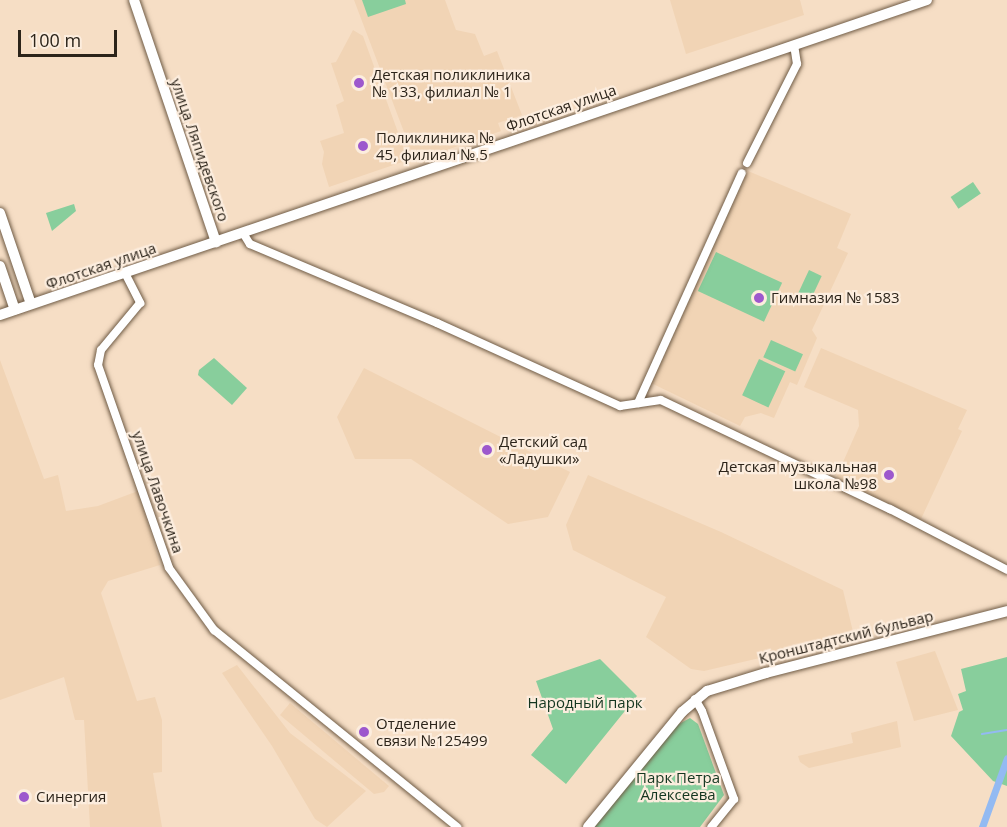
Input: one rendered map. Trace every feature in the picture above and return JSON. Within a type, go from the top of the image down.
[{"type":"main road","name":"улица Ляпидевского","points":[[134,0],[216,242]]},
{"type":"main road","name":"Флотская улица","points":[[0,315],[927,0]]},
{"type":"main road","points":[[0,213],[31,304]]},
{"type":"main road","points":[[0,266],[15,310]]},
{"type":"main road","name":"Кронштадтский бульвар","points":[[588,827],[695,699],[715,687],[1007,611]]},
{"type":"street","points":[[747,163],[797,64],[798,57],[794,45]]},
{"type":"street","points":[[638,403],[742,173]]},
{"type":"street","points":[[243,233],[250,244],[437,323],[620,406],[661,400],[890,509],[1007,570]]},
{"type":"street","name":"улица Лавочкина","points":[[125,273],[140,303],[101,350],[98,365],[169,568],[214,630],[457,827]]},
{"type":"street","points":[[695,699],[702,711],[734,799],[711,827]]},
{"type":"shaded area","points":[[354,0],[445,0],[456,30],[475,34],[484,56],[497,51],[522,115],[498,123],[501,131],[415,161]]},
{"type":"shaded area","points":[[670,0],[800,0],[804,15],[686,54]]},
{"type":"shaded area","points":[[353,30],[363,36],[408,160],[329,187],[322,164],[324,152],[320,141],[344,133],[336,105],[344,101],[331,63],[336,62]]},
{"type":"shaded area","name":"Гимназия № 1583","points":[[748,171],[851,214],[837,248],[848,253],[812,330],[817,338],[797,385],[790,382],[774,418],[761,413],[745,417],[740,426],[651,383]]},
{"type":"shaded area","points":[[821,348],[967,410],[958,429],[962,431],[921,519],[836,478],[859,426],[858,410],[804,387]]},
{"type":"shaded area","points":[[0,360],[44,479],[58,475],[66,511],[98,506],[138,491],[160,565],[108,581],[101,593],[137,701],[155,697],[162,720],[162,772],[153,773],[162,827],[90,827],[84,720],[75,720],[64,677],[0,700]]},
{"type":"shaded area","points":[[364,368],[570,472],[548,517],[508,524],[411,459],[355,459],[337,417]]},
{"type":"shaded area","points":[[588,475],[721,532],[843,590],[854,636],[704,671],[691,669],[646,637],[666,597],[573,550],[566,525]]},
{"type":"shaded area","points":[[935,651],[958,710],[914,721],[896,662]]},
{"type":"shaded area","points":[[237,665],[290,733],[366,791],[327,827],[315,819],[272,746],[222,673]]},
{"type":"shaded area","points":[[290,703],[389,786],[384,792],[374,794],[280,715]]},
{"type":"shaded area","points":[[897,721],[901,747],[809,768],[800,762],[798,756],[853,743],[851,733]]},
{"type":"green space","points":[[362,0],[405,0],[406,4],[368,17]]},
{"type":"green space","points":[[973,182],[981,194],[958,209],[951,197]]},
{"type":"green space","points":[[74,204],[76,211],[52,231],[46,213]]},
{"type":"green space","points":[[716,252],[782,283],[764,322],[698,291]]},
{"type":"green space","points":[[809,270],[822,276],[808,305],[795,299]]},
{"type":"green space","points":[[771,340],[803,354],[795,372],[763,357]]},
{"type":"green space","points":[[214,358],[247,388],[232,405],[198,375],[199,370]]},
{"type":"green space","points":[[759,359],[785,371],[768,408],[742,395]]},
{"type":"green space","points":[[1007,657],[1007,786],[993,781],[951,736],[959,712],[963,710],[958,694],[966,691],[961,669]]},
{"type":"green space","name":"Народный парк","points":[[600,659],[637,696],[566,784],[531,755],[553,729],[536,681]]},
{"type":"green space","name":"Парк Петра Алексеева","points":[[690,718],[698,724],[724,795],[700,827],[594,827],[677,725]]},
{"type":"waterway","points":[[982,734],[1007,730]]},
{"type":"waterway","points":[[982,827],[1007,758]]},
{"type":"place","name":"Детская поликлиника № 133, филиал № 1","points":[[359,83]]},
{"type":"place","name":"Поликлиника № 45, филиал № 5","points":[[363,146]]},
{"type":"place","name":"Гимназия № 1583","points":[[759,298]]},
{"type":"place","name":"Детский сад «Ладушки»","points":[[487,450]]},
{"type":"place","name":"Детская музыкальная школа №98","points":[[889,475]]},
{"type":"place","name":"Отделение связи №125499","points":[[364,732]]},
{"type":"place","name":"Синергия","points":[[24,797]]}]
